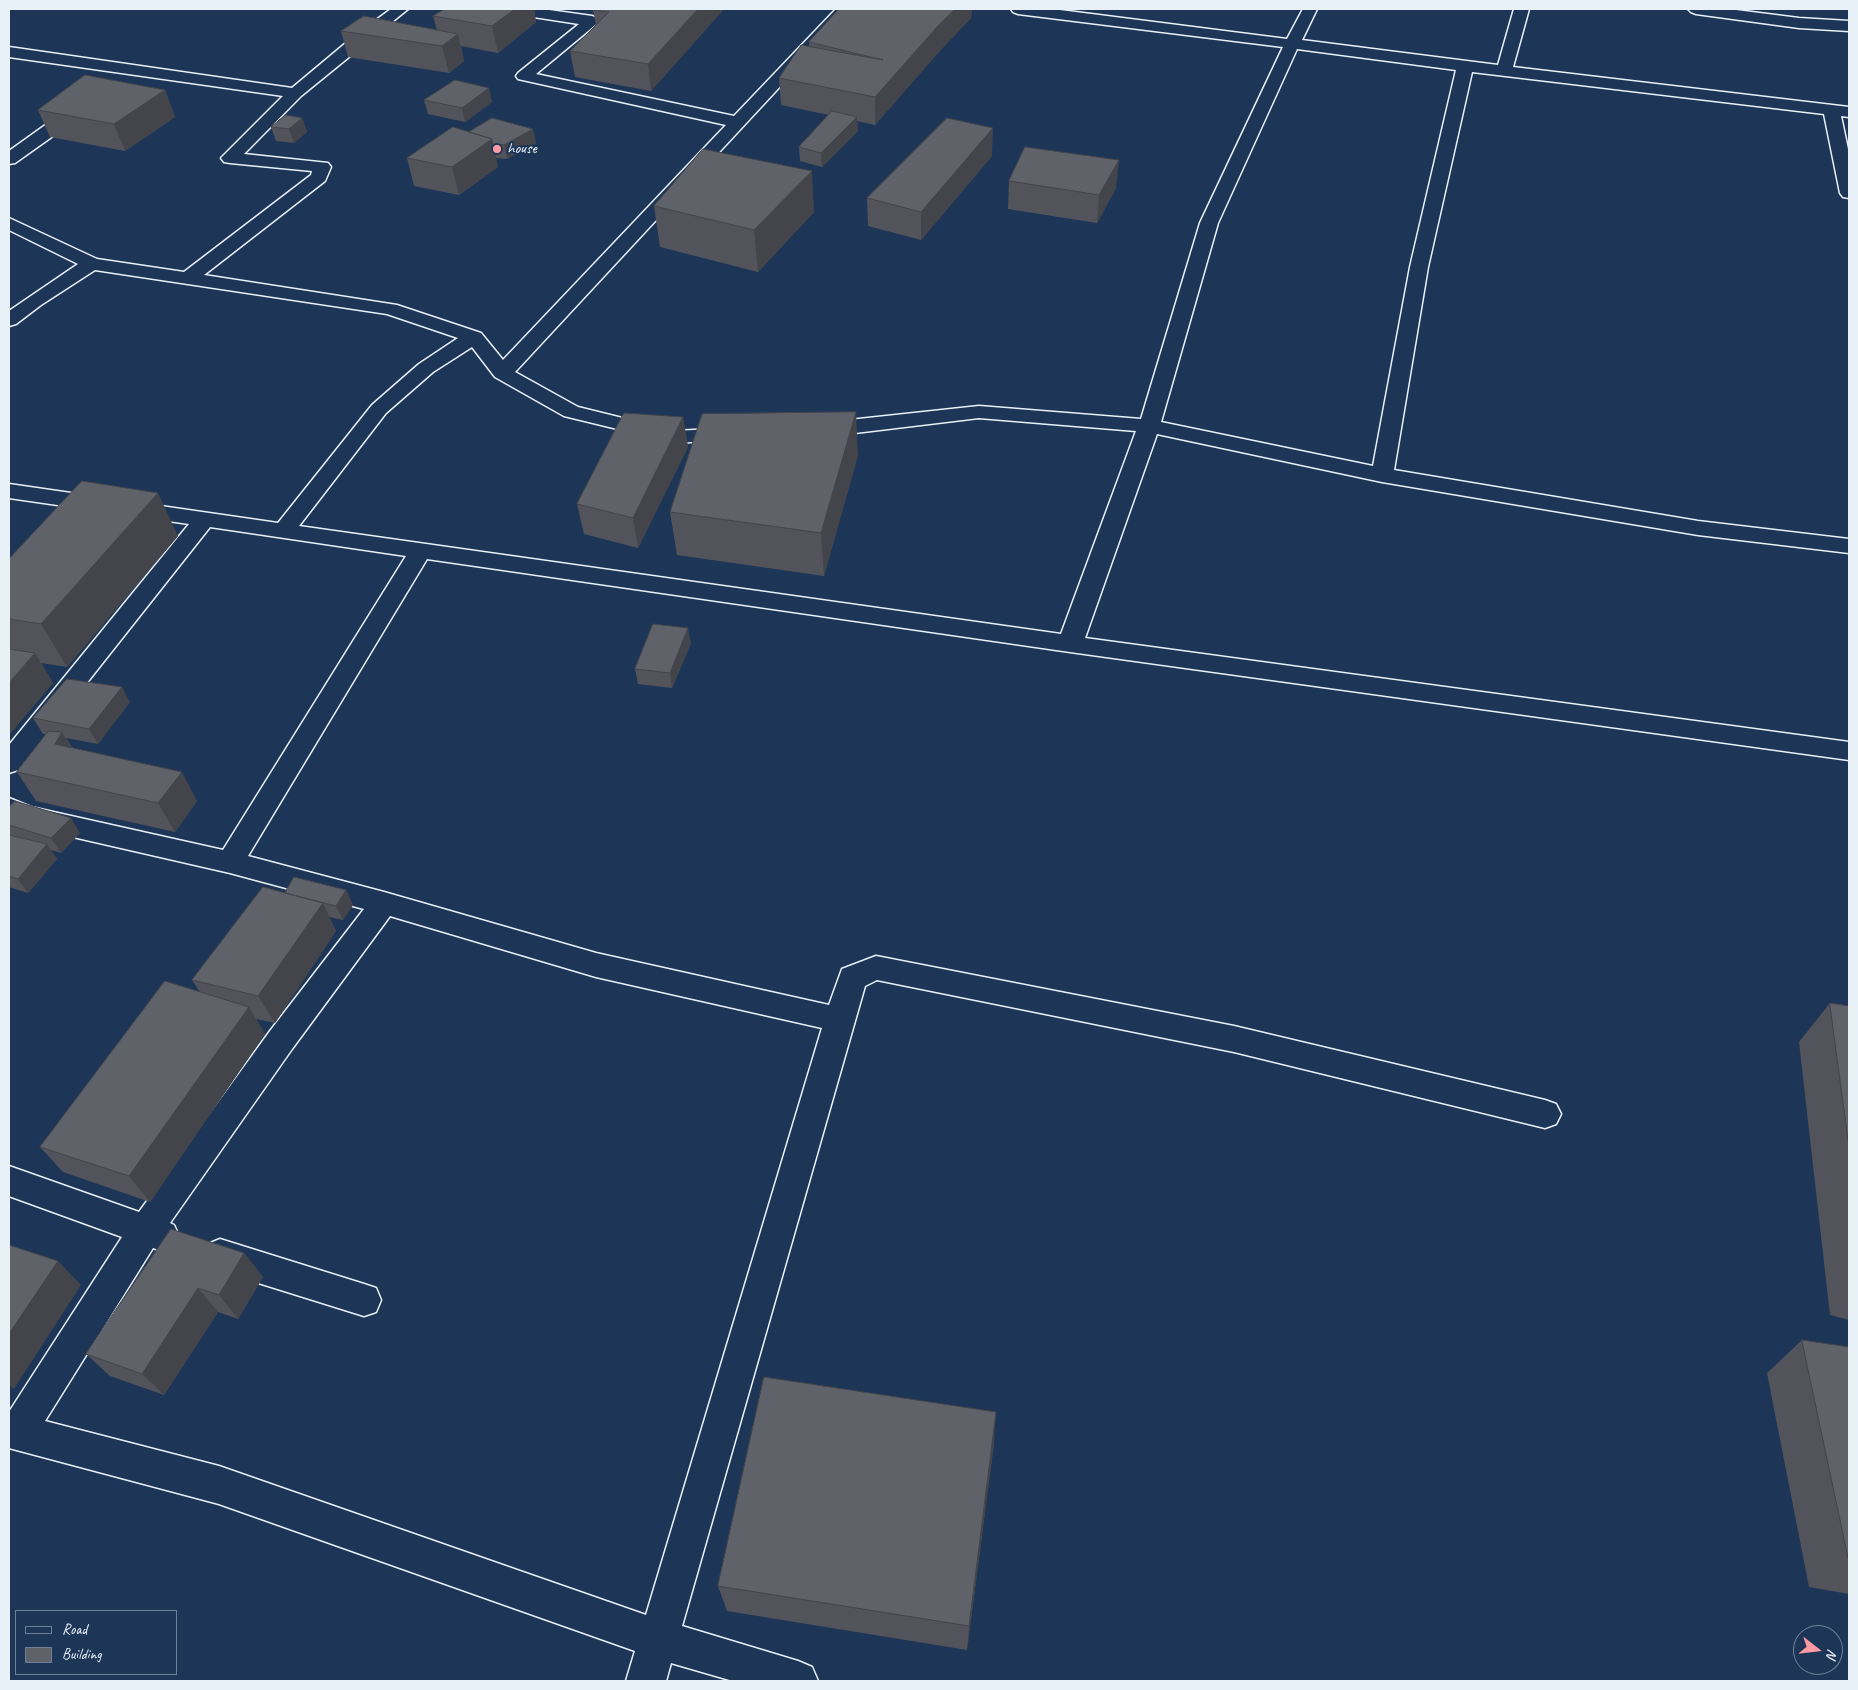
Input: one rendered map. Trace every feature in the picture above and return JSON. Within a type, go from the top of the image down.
[{"type":"street","points":[[188,278],[319,177],[322,168],[230,158],[295,93],[358,40],[400,9]]},
{"type":"street","points":[[514,9],[592,21],[524,76],[737,122]]},
{"type":"street","points":[[502,373],[844,9]]},
{"type":"street","points":[[1018,9],[1504,71],[1849,112]]},
{"type":"street","points":[[1070,644],[1149,426],[1209,223],[1310,9]]},
{"type":"street","points":[[1504,71],[1522,9]]},
{"type":"street","points":[[1696,9],[1799,23],[1849,26]]},
{"type":"street","points":[[9,52],[295,93]]},
{"type":"street","points":[[1382,475],[1420,267],[1465,66]]},
{"type":"street","points":[[117,82],[132,71]]},
{"type":"street","points":[[9,159],[94,99]]},
{"type":"street","points":[[1831,110],[1849,193]]},
{"type":"street","points":[[9,223],[92,264],[390,309],[474,337],[502,373],[571,412],[676,437],[751,433]]},
{"type":"street","points":[[9,320],[34,301],[92,264]]},
{"type":"street","points":[[284,530],[379,409],[426,368],[474,337]]},
{"type":"street","points":[[798,430],[855,427],[979,412],[1149,426],[1382,475],[1698,528],[1849,546]]},
{"type":"street","points":[[9,490],[1070,644],[1849,751]]},
{"type":"street","points":[[9,763],[205,518]]},
{"type":"street","points":[[230,862],[421,550]]},
{"type":"street","points":[[9,808],[25,816],[230,862],[384,903],[596,965],[841,1020]]},
{"type":"street","points":[[384,903],[281,1040],[145,1231],[13,1431],[219,1485],[658,1639],[798,1681]]},
{"type":"street","points":[[646,1681],[852,978],[876,968],[1234,1039],[1545,1114]]},
{"type":"street","points":[[9,1181],[145,1231],[364,1300]]},
{"type":"building","points":[[445,9],[515,9],[492,26],[433,16]]},
{"type":"building","points":[[594,9],[698,9],[648,64],[570,51],[609,12]]},
{"type":"building","points":[[839,9],[955,9],[875,97],[779,78],[801,45],[883,60],[809,42]]},
{"type":"building","points":[[364,16],[458,34],[442,46],[341,31]]},
{"type":"building","points":[[85,75],[165,90],[114,124],[38,110]]},
{"type":"building","points":[[455,80],[489,88],[462,108],[424,100]]},
{"type":"building","points":[[832,111],[857,117],[821,153],[799,147]]},
{"type":"building","points":[[286,115],[302,118],[289,129],[271,127]]},
{"type":"building","points":[[492,118],[533,129],[504,145],[493,144],[492,139],[469,132]]},
{"type":"building","points":[[947,118],[993,128],[921,212],[867,198]]},
{"type":"building","points":[[453,127],[492,139],[452,167],[407,158]]},
{"type":"building","points":[[1025,147],[1119,160],[1099,195],[1009,181]]},
{"type":"building","points":[[703,149],[812,171],[754,230],[654,206]]},
{"type":"building","points":[[856,412],[821,533],[670,512],[702,414]]},
{"type":"building","points":[[624,413],[683,417],[633,518],[577,504]]},
{"type":"building","points":[[82,481],[158,493],[41,624],[9,619],[9,559]]},
{"type":"building","points":[[653,624],[688,628],[670,673],[635,669]]},
{"type":"building","points":[[9,649],[35,653],[9,683]]},
{"type":"building","points":[[67,679],[122,687],[89,729],[33,718]]},
{"type":"building","points":[[49,731],[62,732],[55,744],[182,772],[158,803],[17,772]]},
{"type":"building","points":[[15,801],[71,818],[51,838],[9,825],[9,807]]},
{"type":"building","points":[[9,835],[47,844],[18,879],[9,876]]},
{"type":"building","points":[[294,877],[346,890],[336,906],[285,893]]},
{"type":"building","points":[[263,887],[323,903],[258,996],[192,980]]},
{"type":"building","points":[[165,981],[249,1007],[129,1176],[40,1147]]},
{"type":"building","points":[[1830,1003],[1849,1006],[1849,1147]]},
{"type":"building","points":[[171,1229],[244,1253],[219,1295],[198,1288],[142,1374],[86,1354]]},
{"type":"building","points":[[9,1245],[58,1261],[9,1334]]},
{"type":"building","points":[[1802,1340],[1849,1347],[1849,1562]]},
{"type":"building","points":[[764,1377],[996,1412],[969,1626],[718,1586]]},
{"type":"place","name":"house","points":[[497,149]]}]
